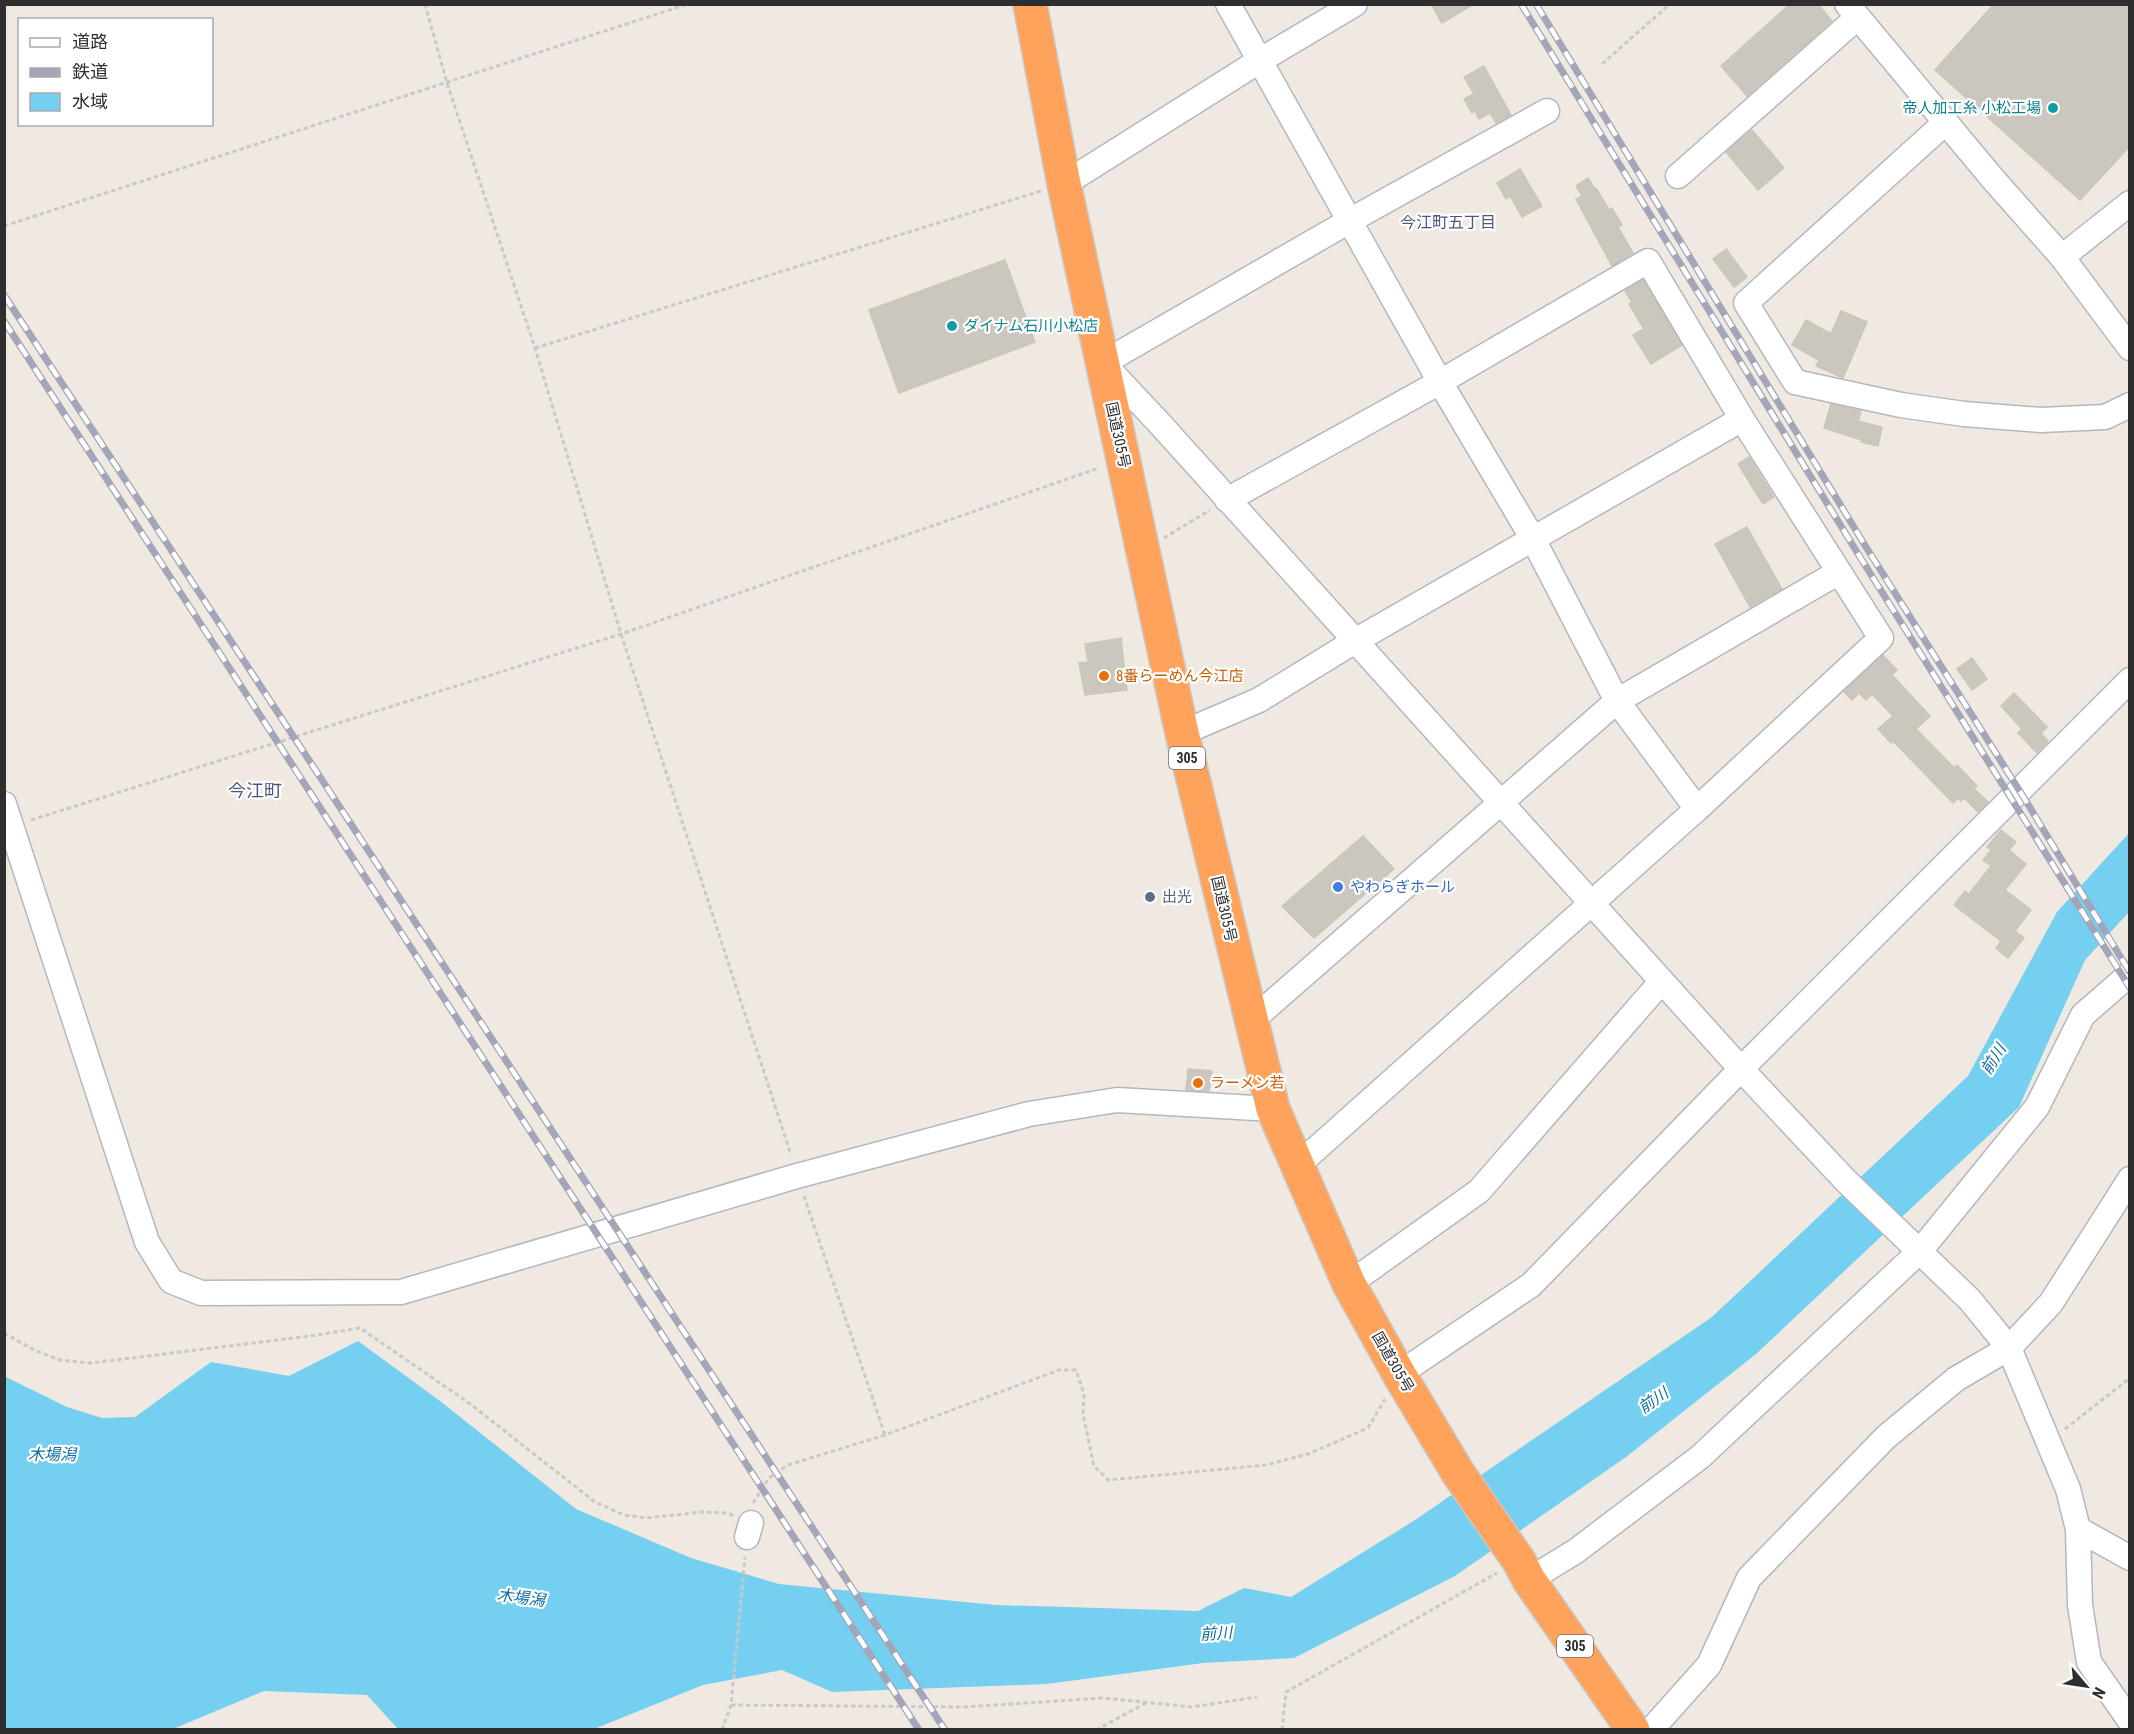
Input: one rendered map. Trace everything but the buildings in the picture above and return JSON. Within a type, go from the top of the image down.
[{"type":"highway","name":"国道305号","points":[[1030,4],[1064,184],[1182,734],[1273,1109],[1349,1284],[1399,1374],[1458,1473],[1633,1730]]},
{"type":"street","points":[[1228,4],[1440,382],[1533,539],[1617,701],[1697,809]]},
{"type":"street","points":[[1064,184],[1259,61],[1355,4]]},
{"type":"street","points":[[1678,176],[1853,11],[2062,257],[2130,348]]},
{"type":"street","points":[[1547,111],[1351,220],[1103,363],[1741,1069],[1846,1181],[1970,1300],[2009,1348],[2068,1489],[2078,1529],[2080,1605],[2089,1662],[2130,1721]]},
{"type":"street","points":[[1946,122],[1746,303],[1795,382],[1901,405],[1964,414],[2041,420],[2105,417],[2130,405]]},
{"type":"street","points":[[2062,257],[2130,203]]},
{"type":"street","points":[[1227,500],[1440,382],[1648,261],[1742,419],[1881,638],[1592,904],[1298,1165]]},
{"type":"street","points":[[1182,734],[1259,700],[1355,641],[1742,419]]},
{"type":"street","points":[[1251,1022],[1617,701],[1839,572]]},
{"type":"street","points":[[1399,1374],[1531,1285],[1741,1069],[2130,680]]},
{"type":"street","points":[[8,815],[147,1242],[171,1281],[201,1293],[401,1292],[797,1176],[1029,1114],[1117,1100],[1273,1109]]},
{"type":"street","points":[[1524,1570],[1585,1545],[1700,1457],[1920,1251],[2037,1107],[2083,1015],[2130,974]]},
{"type":"street","points":[[1349,1284],[1479,1191],[1661,982]]},
{"type":"street","points":[[1651,1730],[1709,1665],[1749,1578],[1886,1437],[1956,1379],[2009,1348],[2051,1303],[2130,1179]]},
{"type":"street","points":[[2078,1529],[2130,1558]]},
{"type":"path","points":[[425,4],[447,83],[535,348],[621,634],[797,1176],[885,1435]]},
{"type":"path","points":[[4,226],[688,4]]},
{"type":"path","points":[[1602,64],[1670,4]]},
{"type":"path","points":[[535,348],[1064,184]]},
{"type":"path","points":[[8,815],[621,634],[1123,459]]},
{"type":"path","points":[[1142,551],[1227,500]]},
{"type":"path","points":[[4,1333],[34,1350],[60,1360],[91,1363],[360,1328],[470,1403],[595,1502],[624,1515],[646,1518],[711,1512],[728,1513],[749,1530]]},
{"type":"path","points":[[722,1730],[731,1705],[753,1500],[769,1478],[788,1465],[885,1435],[1059,1370],[1076,1370],[1084,1394],[1083,1414],[1094,1466],[1108,1480],[1266,1465],[1308,1454],[1368,1428],[1399,1374]]},
{"type":"path","points":[[2048,1442],[2130,1378]]},
{"type":"path","points":[[1282,1730],[1286,1692],[1524,1570]]},
{"type":"path","points":[[731,1705],[965,1707],[1102,1698],[1192,1707],[1257,1697]]},
{"type":"path","points":[[1096,1730],[1148,1702]]},
{"type":"water","points":[[2129,833],[2129,912],[2085,960],[2019,1107],[1756,1354],[1626,1457],[1455,1576],[1294,1658],[1203,1663],[1047,1684],[832,1692],[782,1670],[703,1685],[594,1729],[398,1729],[367,1695],[264,1691],[173,1729],[5,1729],[4,1376],[67,1407],[102,1418],[135,1417],[211,1362],[289,1376],[358,1341],[440,1401],[576,1509],[691,1558],[779,1584],[996,1605],[1198,1611],[1244,1588],[1291,1597],[1415,1520],[1712,1317],[1968,1076],[2057,912]]},
{"type":"railway","points":[[1521,4],[1860,557],[2130,988]]},
{"type":"railway","points":[[1536,4],[1866,547],[2026,801],[2129,971]]},
{"type":"railway","points":[[4,295],[945,1730]]},
{"type":"railway","points":[[4,321],[919,1730]]},
{"type":"place","name":"帝人加工糸 小松工場","points":[[2053,108]]},
{"type":"place","name":"ダイナム石川小松店","points":[[952,326]]},
{"type":"place","name":"8番らーめん今江店","points":[[1104,676]]},
{"type":"place","name":"やわらぎホール","points":[[1338,887]]},
{"type":"place","name":"出光","points":[[1150,897]]},
{"type":"place","name":"ラーメン若","points":[[1198,1083]]},
{"type":"district","name":"今江町五丁目","points":[[1448,222]]},
{"type":"district","name":"今江町","points":[[255,791]]},
{"type":"water label","name":"前川","points":[[1993,1059]]},
{"type":"water label","name":"前川","points":[[1653,1400]]},
{"type":"water label","name":"木場潟","points":[[52,1454]]},
{"type":"water label","name":"木場潟","points":[[521,1597]]},
{"type":"water label","name":"前川","points":[[1216,1633]]}]
